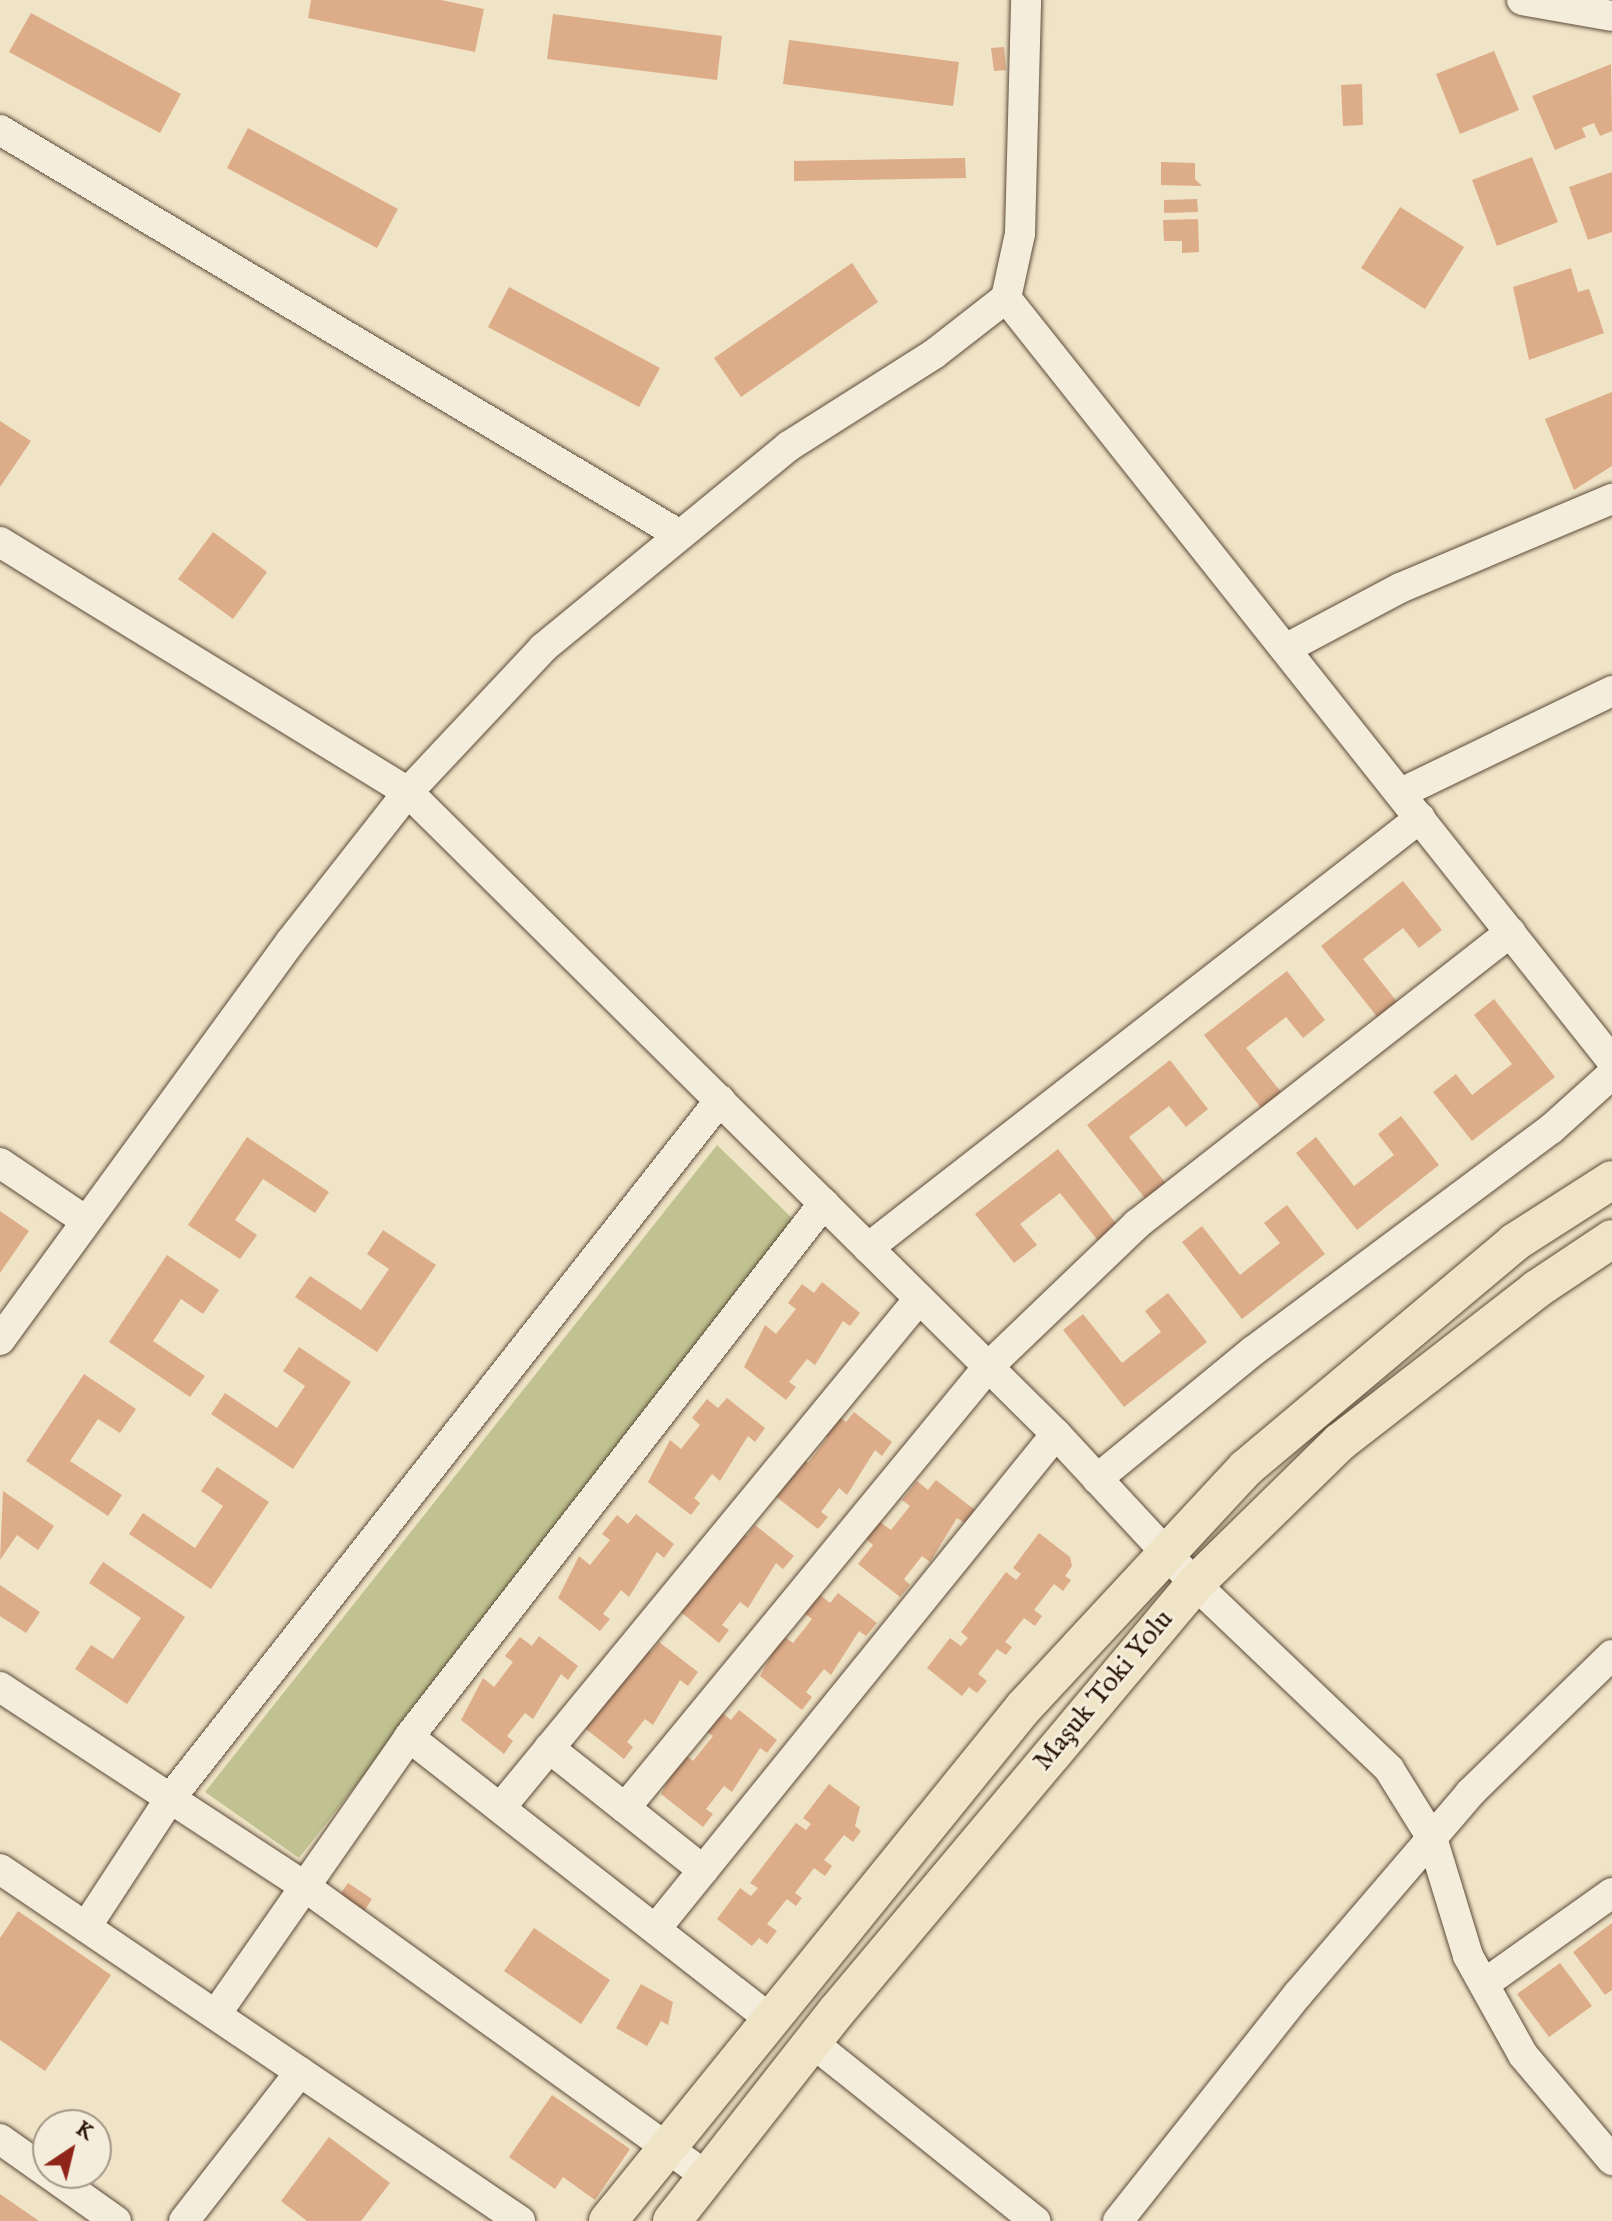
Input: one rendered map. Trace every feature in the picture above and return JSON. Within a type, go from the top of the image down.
[{"type":"main road","points":[[608,2221],[769,2018],[1024,1707],[1246,1468],[1370,1358],[1515,1242],[1612,1180]]},
{"type":"main road","name":"Maşuk Toki Yolu","points":[[672,2221],[813,2043],[1195,1584],[1340,1442],[1537,1289],[1612,1239]]},
{"type":"street","points":[[0,1340],[83,1219],[408,792],[543,648],[789,446],[934,354],[1006,298],[1020,234],[1026,0]]},
{"type":"street","points":[[1522,0],[1612,16]]},
{"type":"street","points":[[0,130],[680,535]]},
{"type":"street","points":[[1006,298],[1612,1061]]},
{"type":"street","points":[[1287,648],[1400,588],[1612,499]]},
{"type":"street","points":[[0,542],[408,792],[1056,1434],[1195,1584],[1389,1769],[1432,1838],[1468,1956],[1523,2055],[1612,2160]]},
{"type":"street","points":[[1401,793],[1612,691]]},
{"type":"street","points":[[868,1248],[1420,818]]},
{"type":"street","points":[[625,1808],[988,1367],[1137,1224],[1511,932]]},
{"type":"street","points":[[1097,1479],[1253,1351],[1551,1129],[1612,1074]]},
{"type":"street","points":[[86,1927],[169,1800],[720,1100]]},
{"type":"street","points":[[0,1163],[83,1219]]},
{"type":"street","points":[[216,2014],[409,1737],[824,1203]]},
{"type":"street","points":[[501,1807],[919,1299]]},
{"type":"street","points":[[658,1926],[1056,1434]]},
{"type":"street","points":[[1118,2221],[1432,1838],[1541,1718],[1612,1655]]},
{"type":"street","points":[[0,1687],[304,1886],[706,2176]]},
{"type":"street","points":[[409,1737],[658,1926],[769,2018]]},
{"type":"street","points":[[549,1748],[703,1870]]},
{"type":"street","points":[[0,1869],[520,2221]]},
{"type":"street","points":[[1484,1984],[1612,1893]]},
{"type":"street","points":[[813,2043],[1035,2221]]},
{"type":"street","points":[[184,2221],[300,2072]]},
{"type":"street","points":[[0,2139],[116,2221]]},
{"type":"green space","points":[[717,1145],[796,1222],[299,1858],[205,1792]]},
{"type":"building","points":[[311,0],[441,0],[484,9],[475,52],[308,18]]},
{"type":"building","points":[[31,13],[181,94],[160,133],[9,52]]},
{"type":"building","points":[[553,14],[722,36],[717,80],[547,59]]},
{"type":"building","points":[[789,40],[959,62],[953,106],[783,84]]},
{"type":"building","points":[[1004,47],[1006,70],[994,71],[991,48]]},
{"type":"building","points":[[1494,51],[1519,110],[1460,134],[1436,74]]},
{"type":"building","points":[[1611,64],[1612,131],[1600,136],[1594,123],[1582,128],[1586,137],[1555,150],[1532,96]]},
{"type":"building","points":[[1362,84],[1363,125],[1343,126],[1341,85]]},
{"type":"building","points":[[248,128],[398,209],[377,248],[227,168]]},
{"type":"building","points":[[1532,157],[1558,222],[1497,246],[1472,180]]},
{"type":"building","points":[[965,158],[966,178],[794,181],[794,161]]},
{"type":"building","points":[[1161,162],[1195,163],[1195,179],[1202,186],[1161,185]]},
{"type":"building","points":[[1612,172],[1612,232],[1588,240],[1569,187]]},
{"type":"building","points":[[1197,199],[1198,212],[1164,213],[1164,200]]},
{"type":"building","points":[[1400,207],[1464,247],[1425,309],[1361,268]]},
{"type":"building","points":[[1198,219],[1199,252],[1182,253],[1182,241],[1164,241],[1163,220]]},
{"type":"building","points":[[852,263],[878,302],[741,397],[714,358]]},
{"type":"building","points":[[1571,268],[1578,292],[1589,289],[1604,333],[1529,360],[1513,287]]},
{"type":"building","points":[[509,287],[660,368],[639,407],[488,327]]},
{"type":"building","points":[[1612,392],[1612,466],[1574,490],[1545,419]]},
{"type":"building","points":[[0,421],[31,441],[0,487]]},
{"type":"building","points":[[213,532],[267,572],[233,619],[178,579]]},
{"type":"building","points":[[1403,881],[1442,930],[1419,948],[1403,928],[1363,959],[1402,1008],[1382,1023],[1321,946]]},
{"type":"building","points":[[1287,971],[1325,1020],[1303,1038],[1286,1017],[1246,1048],[1285,1097],[1265,1113],[1204,1035]]},
{"type":"building","points":[[1494,999],[1555,1077],[1472,1141],[1433,1092],[1456,1074],[1472,1095],[1512,1064],[1474,1015]]},
{"type":"building","points":[[1170,1060],[1208,1109],[1186,1127],[1169,1106],[1129,1137],[1168,1186],[1148,1202],[1087,1125]]},
{"type":"building","points":[[1401,1116],[1439,1165],[1357,1230],[1296,1153],[1316,1137],[1354,1186],[1394,1155],[1378,1134]]},
{"type":"building","points":[[247,1137],[329,1192],[315,1213],[263,1179],[235,1220],[257,1235],[240,1259],[188,1225]]},
{"type":"building","points":[[1058,1149],[1118,1226],[1099,1242],[1060,1193],[1020,1224],[1037,1245],[1014,1263],[975,1214]]},
{"type":"building","points":[[1287,1205],[1325,1254],[1242,1319],[1182,1242],[1202,1226],[1240,1275],[1280,1243],[1264,1223]]},
{"type":"building","points":[[0,1211],[29,1231],[0,1273]]},
{"type":"building","points":[[383,1230],[436,1265],[377,1352],[295,1297],[310,1276],[361,1310],[389,1269],[367,1254]]},
{"type":"building","points":[[167,1255],[219,1290],[203,1314],[181,1299],[153,1341],[205,1376],[190,1397],[109,1342]]},
{"type":"building","points":[[822,1282],[860,1313],[850,1326],[843,1321],[815,1365],[807,1359],[789,1382],[796,1387],[786,1400],[744,1367],[765,1325],[776,1334],[796,1309],[788,1303],[802,1284],[814,1293]]},
{"type":"building","points":[[1168,1293],[1207,1342],[1124,1407],[1063,1330],[1083,1314],[1122,1363],[1161,1332],[1145,1311]]},
{"type":"building","points":[[299,1347],[351,1382],[293,1469],[211,1414],[225,1393],[277,1428],[305,1386],[283,1371]]},
{"type":"building","points":[[84,1374],[136,1409],[120,1433],[98,1419],[70,1461],[122,1495],[108,1516],[26,1461]]},
{"type":"building","points":[[727,1398],[765,1428],[755,1442],[748,1436],[720,1481],[712,1474],[694,1498],[700,1503],[691,1515],[648,1482],[670,1440],[681,1449],[700,1425],[692,1418],[707,1399],[718,1408]]},
{"type":"building","points":[[854,1412],[892,1442],[882,1456],[875,1450],[847,1495],[839,1488],[821,1512],[828,1517],[818,1529],[775,1496],[797,1454],[808,1463],[827,1438],[819,1432],[834,1413],[846,1422]]},
{"type":"building","points":[[217,1467],[269,1502],[211,1589],[129,1534],[143,1513],[195,1548],[223,1506],[201,1491]]},
{"type":"building","points":[[936,1480],[975,1510],[965,1523],[957,1518],[930,1562],[922,1556],[904,1579],[910,1585],[900,1597],[858,1564],[873,1545],[866,1539],[880,1522],[891,1530],[910,1506],[902,1500],[917,1481],[928,1490]]},
{"type":"building","points":[[3,1491],[54,1526],[38,1550],[17,1535],[0,1560]]},
{"type":"building","points":[[636,1514],[674,1544],[664,1558],[657,1552],[629,1597],[621,1590],[603,1614],[610,1619],[600,1631],[558,1598],[579,1556],[590,1565],[610,1540],[602,1534],[617,1515],[628,1524]]},
{"type":"building","points":[[755,1525],[794,1556],[783,1569],[776,1563],[748,1608],[740,1602],[722,1625],[729,1630],[719,1643],[677,1609],[735,1527],[747,1536]]},
{"type":"building","points":[[1039,1533],[1070,1557],[1072,1566],[1065,1576],[1071,1580],[1063,1591],[1054,1584],[1034,1610],[1042,1616],[1035,1626],[1024,1618],[1005,1642],[1012,1647],[1006,1655],[997,1649],[978,1674],[987,1681],[977,1693],[969,1687],[962,1696],[927,1668],[950,1638],[961,1646],[968,1638],[961,1632],[1006,1572],[1016,1580],[1021,1574],[1013,1568]]},
{"type":"building","points":[[103,1562],[185,1617],[127,1704],[75,1669],[91,1645],[113,1659],[141,1618],[89,1583]]},
{"type":"building","points":[[0,1585],[40,1612],[26,1633],[0,1616]]},
{"type":"building","points":[[838,1593],[877,1623],[866,1636],[859,1631],[831,1675],[824,1669],[806,1692],[812,1697],[802,1710],[760,1676],[782,1635],[793,1643],[812,1619],[804,1613],[819,1594],[830,1603]]},
{"type":"building","points":[[539,1636],[578,1666],[568,1680],[561,1674],[533,1719],[525,1713],[507,1736],[513,1741],[504,1754],[461,1720],[483,1678],[494,1687],[513,1662],[505,1656],[520,1637],[532,1646]]},
{"type":"building","points":[[659,1642],[698,1672],[688,1686],[680,1680],[653,1725],[645,1719],[627,1742],[633,1747],[624,1759],[582,1726],[640,1643],[651,1652]]},
{"type":"building","points":[[739,1710],[777,1740],[767,1753],[760,1748],[732,1792],[724,1786],[706,1809],[713,1814],[703,1827],[661,1794],[682,1752],[693,1761],[713,1736],[705,1730],[720,1711],[731,1720]]},
{"type":"building","points":[[829,1784],[860,1807],[855,1826],[861,1831],[853,1842],[844,1835],[824,1860],[832,1866],[825,1876],[814,1868],[795,1893],[802,1898],[796,1906],[787,1899],[767,1924],[777,1931],[767,1944],[759,1938],[752,1946],[717,1919],[740,1888],[751,1896],[758,1888],[750,1883],[796,1823],[806,1830],[811,1824],[803,1818]]},
{"type":"building","points":[[348,1883],[372,1899],[361,1916],[337,1899]]},
{"type":"building","points":[[18,1911],[111,1975],[45,2071],[0,2040],[0,1938]]},
{"type":"building","points":[[1612,1923],[1612,1990],[1605,1995],[1573,1952]]},
{"type":"building","points":[[534,1928],[610,1980],[581,2024],[504,1971]]},
{"type":"building","points":[[1560,1963],[1592,2006],[1549,2037],[1517,1994]]},
{"type":"building","points":[[641,1984],[673,2002],[668,2025],[661,2021],[647,2046],[616,2028]]},
{"type":"building","points":[[552,2095],[630,2149],[595,2200],[563,2177],[555,2189],[509,2157]]},
{"type":"building","points":[[329,2137],[390,2183],[361,2221],[307,2221],[281,2201]]},
{"type":"building","points":[[0,2194],[39,2221],[0,2221]]}]
